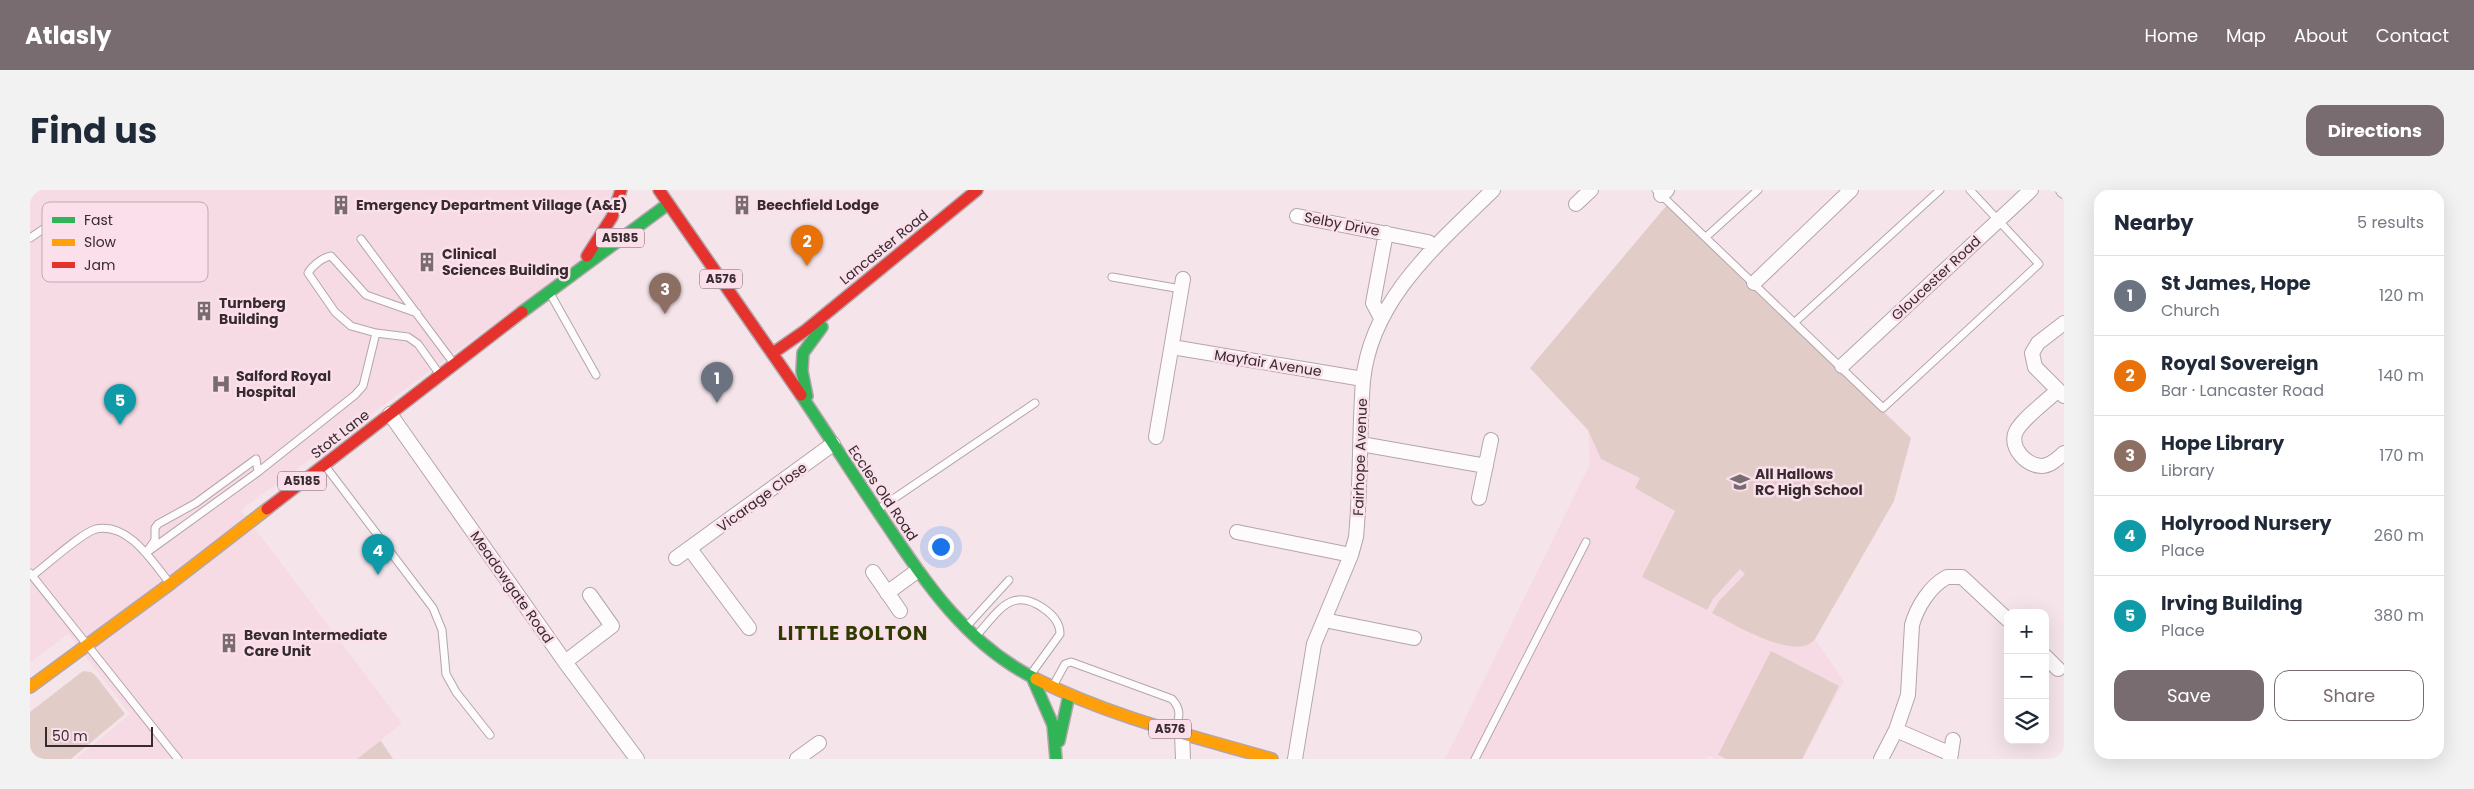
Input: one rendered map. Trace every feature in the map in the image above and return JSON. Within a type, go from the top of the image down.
[{"type":"main road","points":[[573,274],[612,220],[619,205],[621,190]]},
{"type":"main road","name":"Eccles Old Road","points":[[659,190],[809,406],[917,571],[943,606],[965,628],[999,657],[1031,677],[1068,695],[1120,714],[1272,759]]},
{"type":"main road","name":"Lancaster Road","points":[[773,353],[833,308],[977,190]]},
{"type":"main road","name":"Stott Lane","points":[[30,687],[87,643],[170,584],[453,364],[668,204]]},
{"type":"main road","name":"Lancaster Road","points":[[809,406],[802,371],[803,353],[833,308]]},
{"type":"main road","points":[[1031,677],[1050,715],[1056,754]]},
{"type":"main road","points":[[1056,754],[1068,695]]},
{"type":"street","name":"Fairhope Avenue","points":[[1296,759],[1314,644],[1351,555],[1358,516],[1363,379],[1381,318],[1413,271],[1493,190]]},
{"type":"street","points":[[1576,204],[1591,190]]},
{"type":"street","points":[[1754,282],[1851,190]]},
{"type":"street","name":"Gloucester Road","points":[[1842,366],[2031,190]]},
{"type":"street","name":"Selby Drive","points":[[1297,216],[1428,242],[1435,247]]},
{"type":"street","name":"Selby Drive","points":[[1381,318],[1373,303],[1386,233]]},
{"type":"street","points":[[1156,436],[1182,284]]},
{"type":"street","points":[[2064,323],[2038,344],[2032,353],[2035,367],[2061,393],[2018,427],[2014,440],[2019,452],[2028,462],[2034,464],[2047,465],[2064,453]]},
{"type":"street","name":"Mayfair Avenue","points":[[1172,347],[1363,379]]},
{"type":"street","name":"Meadowgate Road","points":[[390,414],[565,662],[637,759]]},
{"type":"street","points":[[1479,498],[1492,440]]},
{"type":"street","name":"Vicarage Close","points":[[676,558],[833,444]]},
{"type":"street","points":[[1361,444],[1486,466]]},
{"type":"street","points":[[1237,532],[1351,555]]},
{"type":"street","points":[[690,549],[749,628]]},
{"type":"street","points":[[887,592],[917,571]]},
{"type":"street","points":[[873,572],[900,611]]},
{"type":"street","points":[[1881,759],[1896,730],[1908,695],[1912,625],[1915,614],[1928,595],[1943,579],[1956,576],[1967,580],[2004,616]]},
{"type":"street","points":[[565,662],[612,626],[590,595]]},
{"type":"street","points":[[1324,620],[1414,638]]},
{"type":"street","points":[[2049,660],[2058,669]]},
{"type":"street","points":[[1896,730],[1950,756],[1953,740]]},
{"type":"street","points":[[1179,732],[1183,759]]},
{"type":"street","points":[[797,759],[819,743]]},
{"type":"lane","points":[[1706,237],[1758,190]]},
{"type":"lane","points":[[1795,322],[1940,190]]},
{"type":"lane","points":[[1661,192],[1842,366],[1883,408],[2039,264],[1970,190]]},
{"type":"lane","points":[[30,238],[42,230]]},
{"type":"lane","points":[[361,238],[453,364]]},
{"type":"lane","points":[[417,313],[366,294],[331,256],[327,256],[311,268],[309,277],[335,312],[352,326],[376,333],[408,337],[418,344],[440,374]]},
{"type":"lane","points":[[1112,277],[1182,284]]},
{"type":"lane","points":[[550,292],[596,375]]},
{"type":"lane","points":[[146,553],[258,472],[354,395],[363,386],[376,333]]},
{"type":"lane","points":[[877,510],[1034,403]]},
{"type":"lane","points":[[146,553],[155,540],[155,528],[166,518],[196,503],[256,459],[258,472]]},
{"type":"lane","points":[[324,464],[433,608],[442,630],[446,674],[490,735]]},
{"type":"lane","points":[[170,584],[146,553],[124,534],[117,531],[98,529],[82,537],[32,574],[178,759]]},
{"type":"lane","points":[[1475,759],[1586,542]]},
{"type":"lane","points":[[965,628],[1009,580]]},
{"type":"lane","points":[[975,636],[1005,605],[1013,600],[1031,600],[1046,610],[1055,620],[1060,634],[1031,677]]},
{"type":"lane","points":[[1052,687],[1065,664],[1071,662],[1172,699],[1179,706],[1179,732]]},
{"type":"shaded area","name":"Salford Royal Hospital","points":[[30,190],[619,190],[584,258],[241,510],[402,723],[357,759],[76,759],[130,714],[68,634],[30,663]]},
{"type":"shaded area","name":"All Hallows RC High School","points":[[1667,205],[1911,438],[1894,501],[1815,639],[1844,681],[1803,759],[1716,759],[1709,756],[1706,759],[1445,759],[1590,464],[1588,430],[1530,368]]},
{"type":"shaded area","points":[[1667,205],[1911,438],[1894,501],[1815,639],[1806,645],[1794,647],[1765,639],[1712,613],[1719,601],[1745,574],[1740,569],[1713,599],[1707,610],[1642,577],[1675,511],[1635,488],[1640,478],[1601,459],[1588,430],[1530,368]]},
{"type":"shaded area","points":[[1771,651],[1839,686],[1802,759],[1726,759],[1718,755]]},
{"type":"shaded area","points":[[83,671],[91,672],[96,676],[125,714],[71,759],[30,759],[30,712]]},
{"type":"shaded area","points":[[380,741],[393,759],[357,759]]},
{"type":"traffic: fast","points":[[522,312],[668,204]]},
{"type":"traffic: fast","points":[[807,396],[802,371],[803,353],[822,327]]},
{"type":"traffic: fast","points":[[801,395],[913,564],[948,608],[988,648],[1011,665],[1036,679]]},
{"type":"traffic: fast","points":[[1032,677],[1053,725],[1056,759]]},
{"type":"traffic: fast","points":[[1059,741],[1069,695]]},
{"type":"traffic: slow","points":[[30,687],[170,584],[267,509]]},
{"type":"traffic: slow","points":[[1036,679],[1123,715],[1182,734],[1272,759]]},
{"type":"traffic: jam","points":[[587,256],[612,217],[621,190]]},
{"type":"traffic: jam","points":[[659,190],[801,395]]},
{"type":"traffic: jam","points":[[773,353],[806,330],[977,190]]},
{"type":"traffic: jam","points":[[267,509],[522,312]]},
{"type":"place","name":"Emergency Department Village (A&E)","points":[[341,205]]},
{"type":"place","name":"Beechfield Lodge","points":[[742,205]]},
{"type":"place","name":"Clinical Sciences Building","points":[[427,262]]},
{"type":"place","name":"Royal Sovereign","points":[[807,266]]},
{"type":"place","name":"Turnberg Building","points":[[204,311]]},
{"type":"place","name":"Hope Library","points":[[665,314]]},
{"type":"place","name":"Salford Royal Hospital","points":[[221,384]]},
{"type":"place","name":"St James, Hope","points":[[717,403]]},
{"type":"place","name":"Irving Building","points":[[120,425]]},
{"type":"place","name":"All Hallows RC High School","points":[[1740,482]]},
{"type":"place","name":"Holyrood Nursery","points":[[378,575]]},
{"type":"place","name":"Bevan Intermediate Care Unit","points":[[229,643]]},
{"type":"district","name":"LITTLE BOLTON","points":[[853,633]]}]
